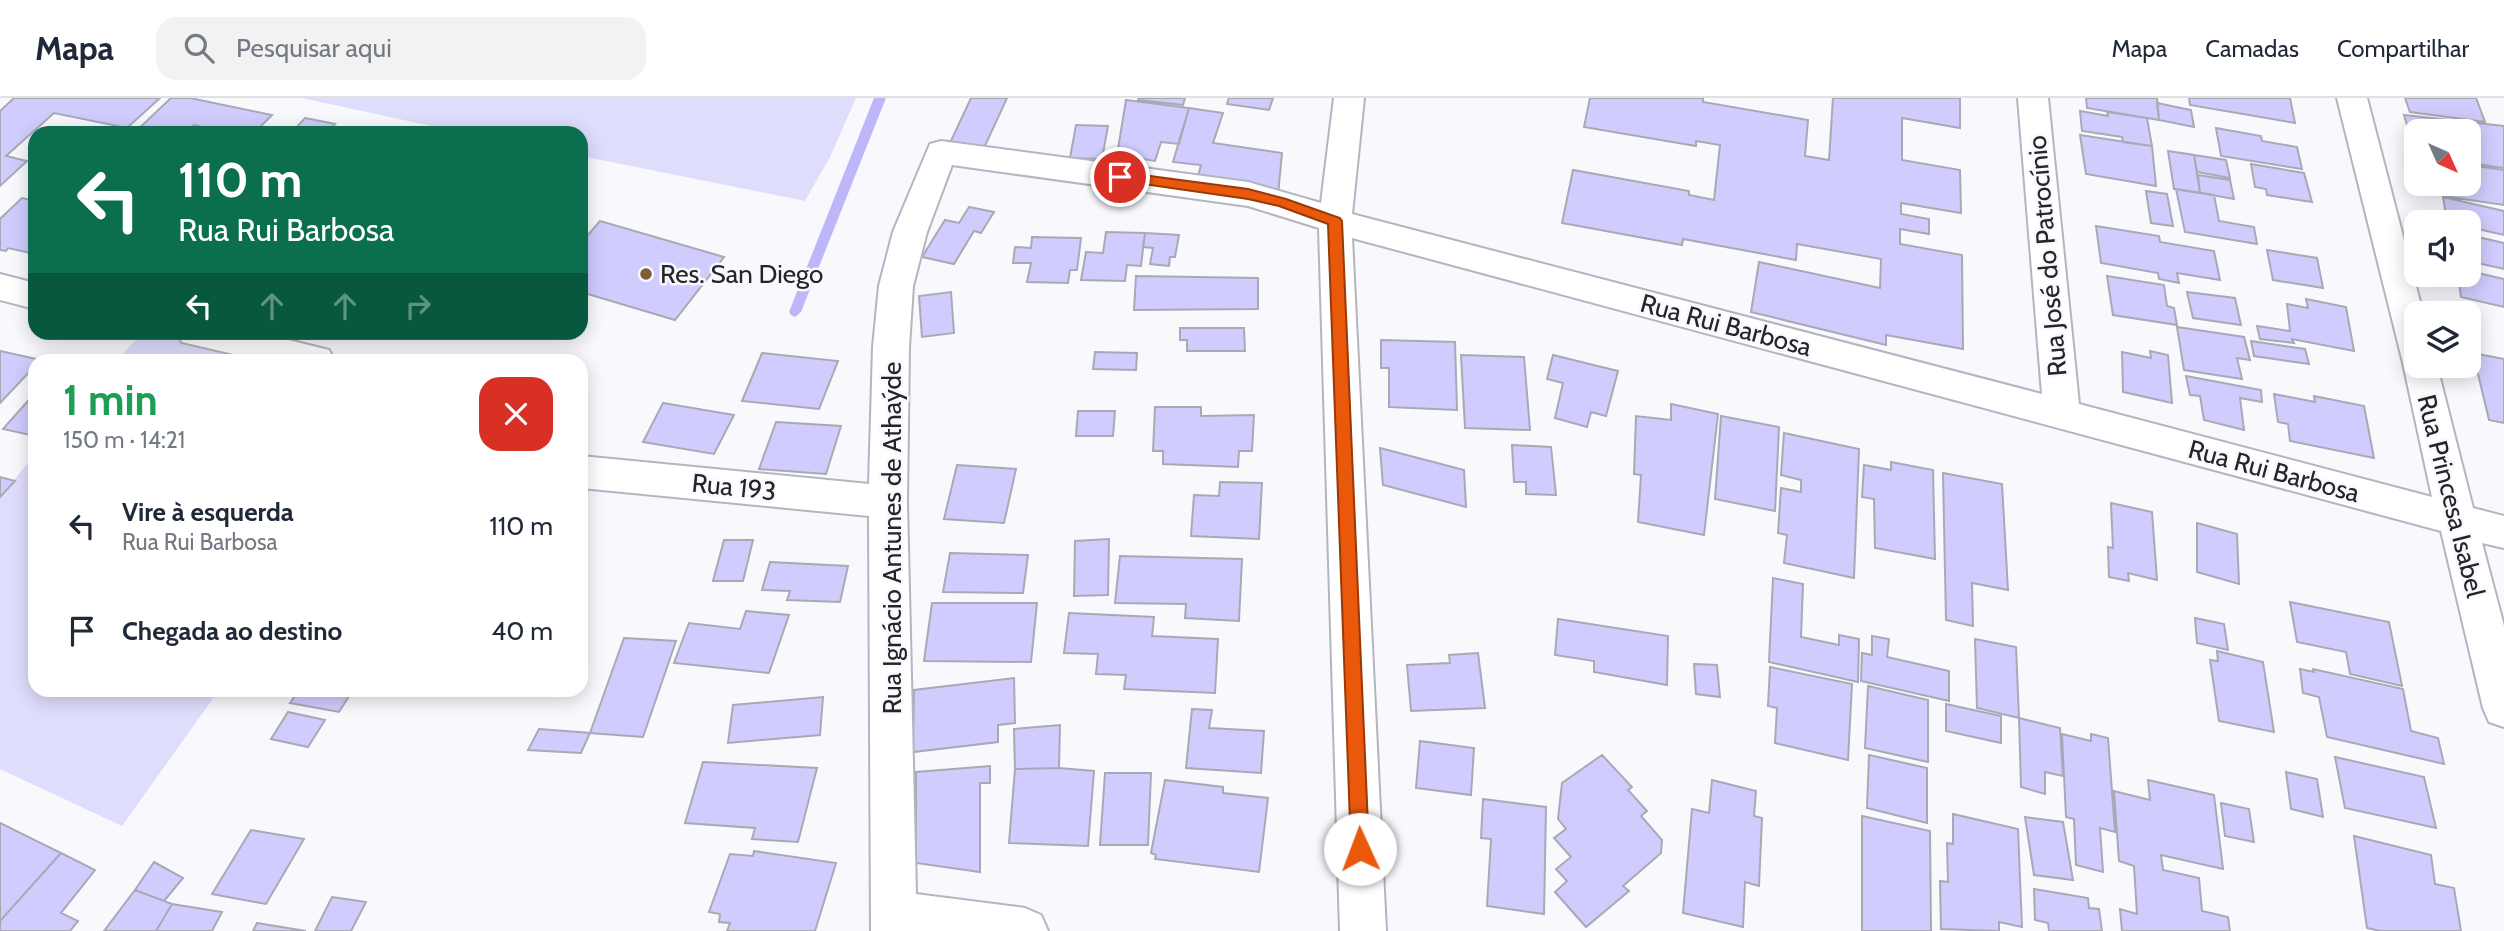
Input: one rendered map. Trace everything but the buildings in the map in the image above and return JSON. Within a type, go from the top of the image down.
[{"type":"street","points":[[1349,98],[1335,221],[1363,931]]},
{"type":"street","name":"Rua José do Patrocínio","points":[[2033,98],[2062,415]]},
{"type":"street","name":"Rua Princesa Isabel","points":[[2353,98],[2404,304]]},
{"type":"street","name":"Rua Rui Barbosa","points":[[941,152],[1248,194],[1281,202],[1335,221],[2504,532]]},
{"type":"street","name":"Rua Ignácio Antunes de Athaýde","points":[[895,922],[888,502],[891,347],[896,286],[910,232],[941,152]]},
{"type":"street","points":[[0,288],[28,294]]},
{"type":"street","points":[[229,340],[290,354]]},
{"type":"street","name":"Rua Princesa Isabel","points":[[2422,378],[2504,708]]},
{"type":"street","name":"Rua 193","points":[[588,473],[888,502]]},
{"type":"street","points":[[895,922],[1025,931]]},
{"type":"shaded area","points":[[302,98],[856,98],[830,157],[805,201],[588,157],[588,126],[432,126]]},
{"type":"shaded area","points":[[136,340],[226,340],[289,354],[123,354]]},
{"type":"shaded area","points":[[28,463],[28,697],[214,697],[122,826],[0,769],[0,497]]},
{"type":"waterway","points":[[795,312],[880,98]]},
{"type":"place","name":"Res. San Diego","points":[[646,274]]},
{"type":"route","points":[[1120,177],[1248,194],[1281,202],[1335,221],[1360,849]]}]
